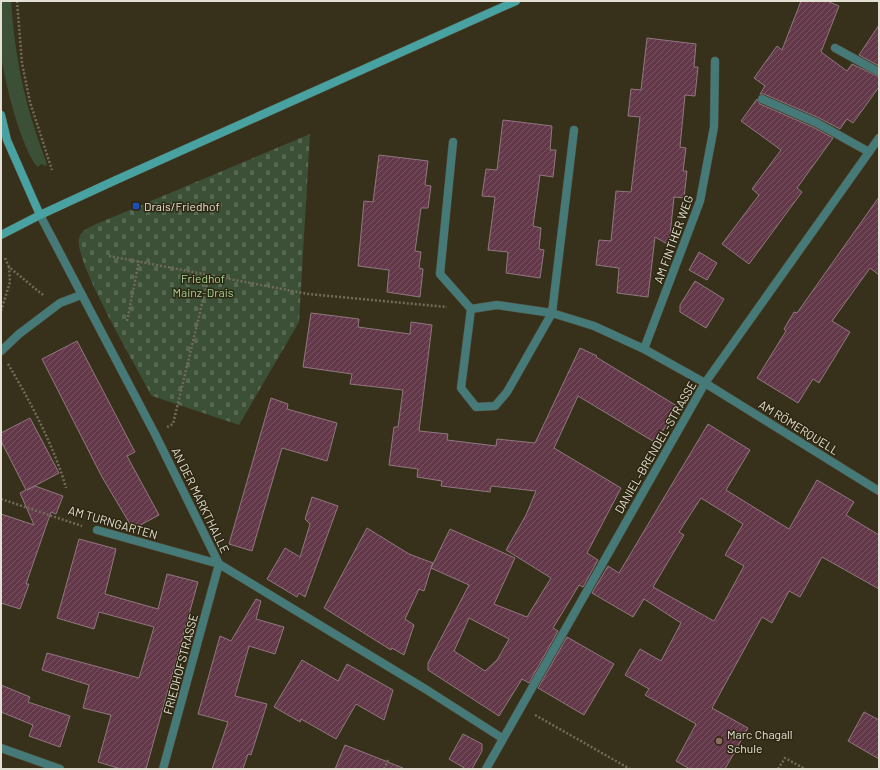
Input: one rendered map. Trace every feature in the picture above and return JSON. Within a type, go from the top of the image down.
[{"type":"main road","points":[[1,235],[40,215],[516,1]]},
{"type":"main road","points":[[1,115],[7,140],[40,215]]},
{"type":"street","points":[[835,48],[879,72]]},
{"type":"street","name":"AM FINTHER WEG","points":[[644,349],[700,202],[714,127],[715,61]]},
{"type":"street","points":[[762,99],[817,123],[869,152]]},
{"type":"street","points":[[453,142],[440,274],[471,309],[461,388],[476,406],[495,406],[508,392],[552,313],[574,130]]},
{"type":"street","name":"DANIEL-BRENDEL-STRASSE","points":[[486,769],[502,738],[705,383],[879,138]]},
{"type":"street","name":"AN DER MARKTHALLE","points":[[40,215],[155,434],[219,564],[502,738]]},
{"type":"street","points":[[3,354],[19,334],[60,303],[81,295]]},
{"type":"street","points":[[471,309],[497,305],[552,313],[594,326],[644,349],[705,383]]},
{"type":"street","name":"AM RÖMERQUELL","points":[[705,383],[879,491]]},
{"type":"street","name":"AM TURNGARTEN","points":[[97,530],[219,564]]},
{"type":"street","name":"FRIEDHOFSTRASSE","points":[[163,769],[219,564]]},
{"type":"street","points":[[1,748],[60,769]]},
{"type":"path","points":[[17,1],[22,63],[30,102],[52,170]]},
{"type":"path","points":[[109,256],[308,294],[471,309]]},
{"type":"path","points":[[1,311],[10,282],[9,267],[5,258]]},
{"type":"path","points":[[127,321],[139,262]]},
{"type":"path","points":[[9,267],[43,295]]},
{"type":"path","points":[[155,434],[173,424],[209,275]]},
{"type":"path","points":[[3,354],[19,381],[60,468],[66,488]]},
{"type":"path","name":"AM TURNGARTEN","points":[[1,499],[97,530]]},
{"type":"path","points":[[521,706],[630,769]]},
{"type":"path","points":[[778,769],[785,758],[805,769]]},
{"type":"path","points":[[384,769],[388,760]]},
{"type":"green space","points":[[1,1],[11,1],[14,35],[23,86],[32,120],[47,165],[46,166],[41,164],[38,167],[32,159],[20,130],[9,95],[1,53]]},
{"type":"green space","name":"Friedhof Mainz-Drais","points":[[310,134],[299,322],[239,425],[152,396],[108,316],[86,269],[80,251],[79,239],[81,234],[94,225]]},
{"type":"building","points":[[801,1],[827,1],[839,6],[821,52],[847,71],[852,64],[879,77],[879,87],[853,123],[847,119],[840,129],[819,118],[764,94],[760,94],[765,86],[754,78],[777,46],[782,50]]},
{"type":"building","points":[[879,25],[879,66],[859,55]]},
{"type":"building","points":[[647,38],[696,44],[694,67],[698,67],[695,96],[685,95],[680,147],[686,148],[683,171],[687,171],[684,198],[674,197],[669,245],[655,237],[648,297],[617,293],[619,268],[596,265],[599,240],[611,241],[616,191],[631,192],[640,117],[628,116],[631,89],[641,90]]},
{"type":"building","points":[[757,99],[760,104],[815,128],[833,138],[797,188],[802,192],[749,264],[722,244],[759,195],[752,189],[781,150],[741,121]]},
{"type":"building","points":[[503,120],[552,126],[550,150],[556,150],[553,177],[540,175],[533,226],[541,228],[539,249],[544,250],[540,278],[506,273],[508,252],[488,250],[495,197],[482,196],[486,169],[497,170]]},
{"type":"building","points":[[379,155],[428,161],[425,185],[431,186],[428,208],[421,208],[415,251],[421,252],[419,268],[423,269],[420,297],[387,292],[389,270],[358,266],[364,201],[373,202]]},
{"type":"building","points":[[879,197],[879,275],[870,268],[832,321],[850,332],[819,383],[813,379],[798,403],[757,378],[786,331],[784,329],[794,312],[797,313]]},
{"type":"building","points":[[699,252],[717,263],[707,280],[689,270]]},
{"type":"building","points":[[695,281],[724,299],[706,328],[680,312],[680,305]]},
{"type":"building","points":[[311,313],[359,319],[358,327],[410,334],[411,322],[432,325],[419,431],[448,434],[447,440],[496,446],[497,439],[535,443],[580,348],[597,356],[596,357],[677,406],[656,443],[578,396],[554,448],[621,488],[587,553],[598,560],[583,587],[579,585],[553,628],[558,631],[529,683],[522,679],[499,716],[428,670],[428,663],[469,585],[431,568],[450,529],[515,558],[494,604],[527,617],[551,578],[506,550],[526,515],[536,491],[491,486],[490,492],[441,486],[442,481],[417,477],[418,469],[389,465],[394,427],[398,427],[403,390],[350,384],[352,374],[303,367]],"holes":[[[469,618],[509,639],[497,660],[485,671],[454,651]]]},
{"type":"building","points":[[77,341],[135,452],[127,456],[159,515],[133,529],[102,477],[42,359]]},
{"type":"building","points":[[271,398],[288,404],[287,409],[337,423],[327,461],[282,448],[252,551],[229,544]]},
{"type":"building","points":[[30,418],[59,473],[27,490],[35,486],[63,496],[56,514],[51,512],[26,584],[29,584],[20,609],[1,603],[1,514],[34,525],[20,493],[26,490],[1,441],[1,433]]},
{"type":"building","points":[[708,424],[750,450],[726,490],[789,529],[817,480],[854,502],[846,515],[879,535],[879,589],[822,557],[800,597],[789,591],[772,623],[762,617],[712,708],[748,728],[725,769],[690,769],[676,761],[696,724],[645,695],[649,689],[625,675],[640,649],[661,661],[681,623],[644,599],[633,617],[592,593],[608,566],[619,573]],"holes":[[[701,498],[743,524],[725,555],[744,566],[714,621],[653,587],[684,535],[679,532]]]},
{"type":"building","points":[[312,497],[338,506],[305,597],[299,593],[297,597],[267,579],[285,548],[300,557],[310,524],[305,519]]},
{"type":"building","points":[[367,528],[409,554],[433,563],[424,591],[419,589],[405,619],[414,625],[404,655],[392,648],[391,650],[324,608]]},
{"type":"building","points":[[79,539],[116,549],[105,594],[158,609],[167,574],[198,582],[146,769],[121,769],[98,762],[111,715],[83,708],[89,685],[42,670],[47,653],[139,678],[154,627],[99,612],[94,629],[57,618]]},
{"type":"building","points":[[256,599],[261,601],[256,619],[284,627],[275,654],[249,646],[235,696],[267,704],[251,755],[248,754],[243,769],[212,769],[228,722],[198,714],[220,636],[231,641]]},
{"type":"building","points":[[567,637],[614,664],[584,715],[538,688]]},
{"type":"building","points":[[302,660],[338,681],[347,664],[393,690],[384,720],[356,704],[336,739],[301,719],[300,722],[274,707]]},
{"type":"building","points":[[1,685],[30,697],[28,702],[70,716],[60,747],[29,736],[33,725],[1,712]]},
{"type":"building","points":[[864,712],[879,720],[879,759],[848,741]]},
{"type":"building","points":[[463,734],[482,744],[482,751],[472,769],[466,769],[449,759]]},
{"type":"building","points":[[345,745],[403,768],[403,769],[335,769]]},
{"type":"place","name":"Drais/Friedhof","points":[[136,206]]},
{"type":"place","name":"Marc Chagall Schule","points":[[719,741]]}]
